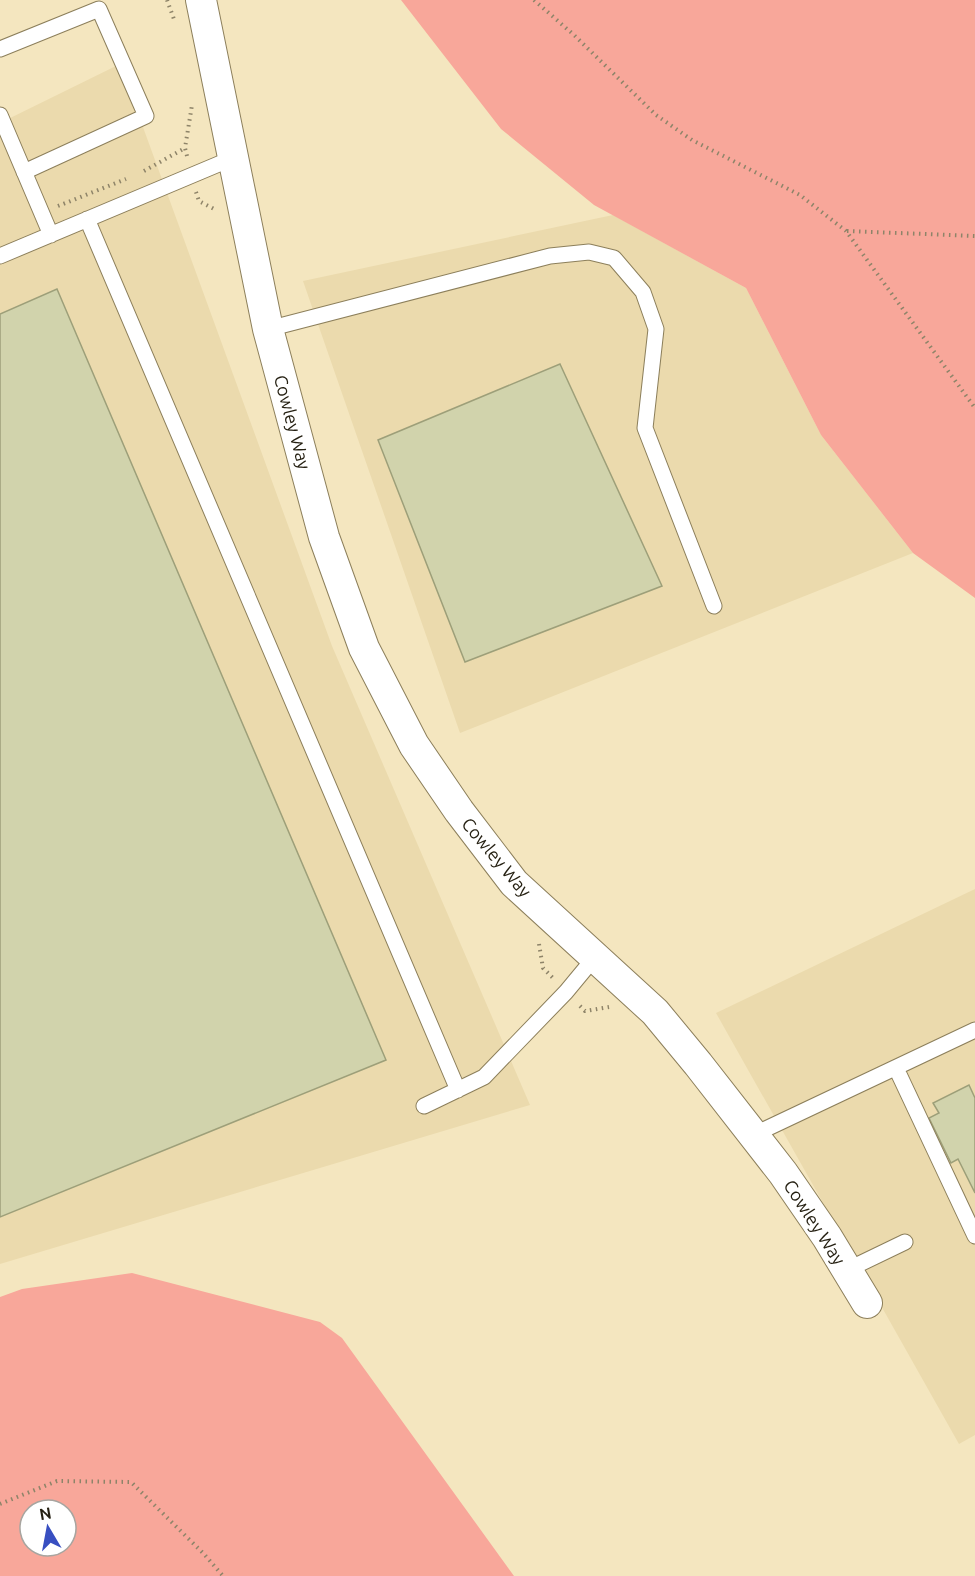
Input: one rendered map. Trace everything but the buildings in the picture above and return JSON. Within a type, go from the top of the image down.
[{"type":"street","name":"Cowley Way","points":[[201,0],[268,329],[324,537],[364,648],[414,745],[459,811],[514,883],[655,1012],[783,1173],[827,1237],[867,1303]]},
{"type":"lane","points":[[0,49],[99,9],[146,116],[24,172]]},
{"type":"lane","points":[[0,115],[51,235]]},
{"type":"lane","points":[[0,256],[233,158]]},
{"type":"lane","points":[[87,219],[458,1090]]},
{"type":"lane","points":[[268,329],[550,256],[590,252],[614,258],[643,292],[656,329],[645,428],[714,606]]},
{"type":"lane","points":[[424,1106],[484,1077],[566,992],[595,957]]},
{"type":"lane","points":[[753,1135],[975,1030]]},
{"type":"lane","points":[[896,1068],[975,1236]]},
{"type":"lane","points":[[847,1270],[905,1242]]},
{"type":"path","points":[[534,0],[574,35],[656,115],[692,140],[800,195],[846,231],[975,408]]},
{"type":"path","points":[[42,213],[145,171],[185,148]]},
{"type":"path","points":[[846,231],[975,236]]},
{"type":"path","points":[[0,1504],[57,1481],[131,1482],[204,1554],[223,1576]]},
{"type":"shaded area","points":[[401,0],[975,0],[975,598],[913,553],[821,435],[746,288],[594,205],[501,129]]},
{"type":"shaded area","points":[[120,64],[332,646],[530,1105],[0,1264],[0,123]]},
{"type":"shaded area","points":[[613,215],[746,288],[821,435],[913,553],[460,733],[303,281]]},
{"type":"shaded area","points":[[975,889],[975,1435],[959,1444],[716,1013]]},
{"type":"shaded area","points":[[132,1273],[320,1322],[342,1338],[514,1576],[0,1576],[0,1297],[22,1289]]}]
